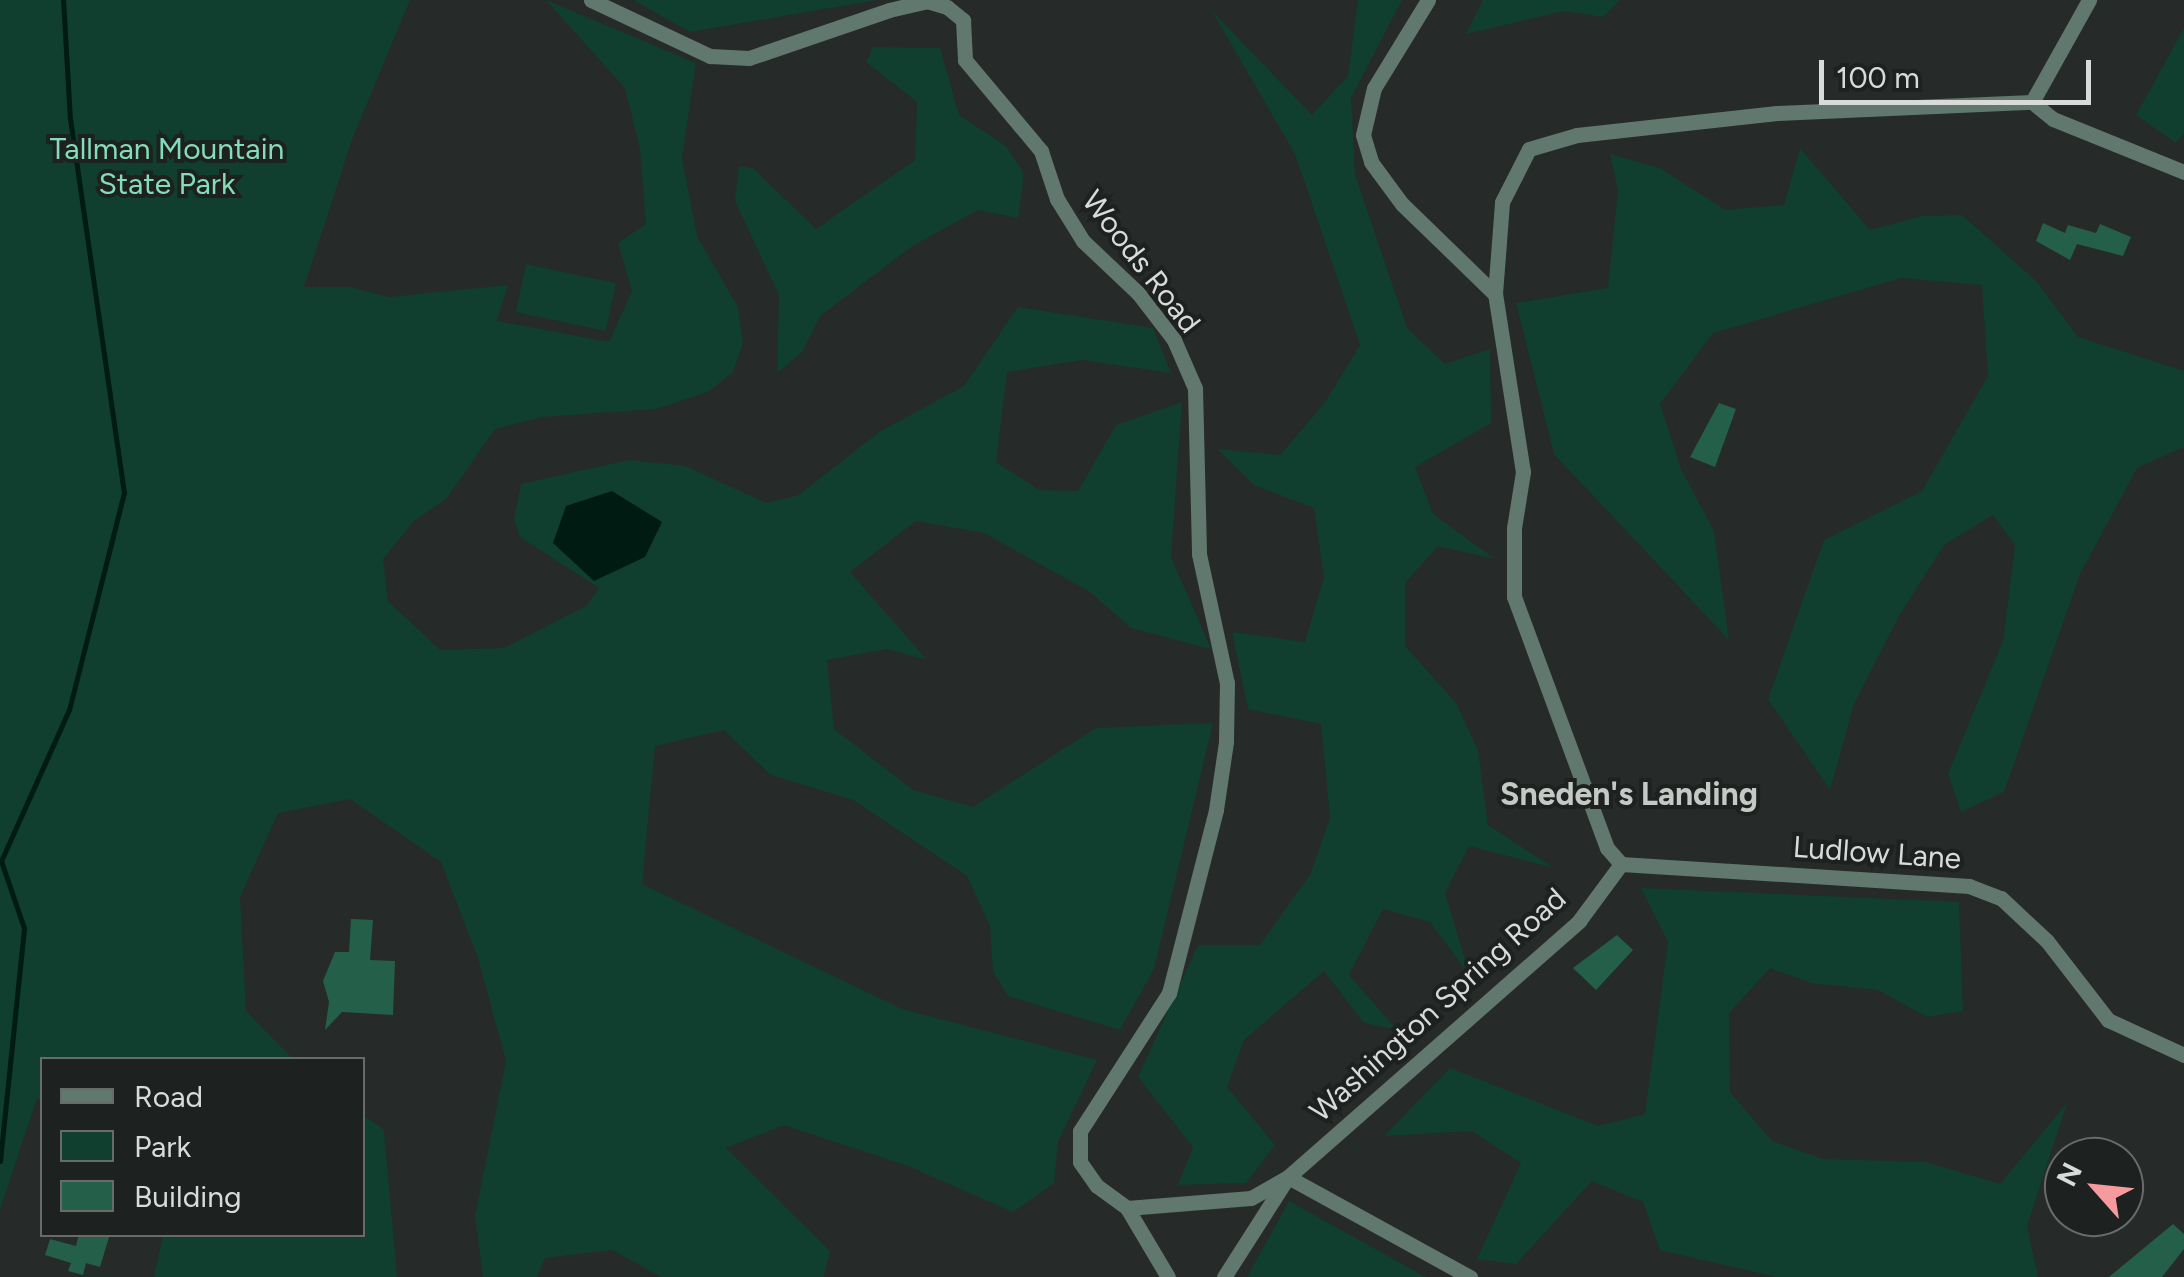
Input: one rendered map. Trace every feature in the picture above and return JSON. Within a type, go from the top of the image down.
[{"type":"street","name":"Woods Road","points":[[591,0],[710,56],[750,58],[889,10],[927,1],[947,8],[962,20],[965,60],[979,84],[1041,151],[1056,198],[1083,241],[1138,293],[1174,340],[1192,381],[1200,446],[1199,554],[1228,683],[1226,742],[1168,993],[1080,1131],[1080,1162],[1097,1186],[1127,1208],[1168,1277]]},
{"type":"street","points":[[1428,0],[1374,88],[1362,135],[1371,162],[1402,204],[1495,294]]},
{"type":"street","points":[[2032,102],[2089,0]]},
{"type":"street","points":[[1621,864],[1606,848],[1514,597],[1514,528],[1523,472],[1495,294],[1502,202],[1528,149],[1577,135],[1777,114],[2032,102],[2054,119],[2184,172]]},
{"type":"street","name":"Ludlow Lane","points":[[1621,864],[1969,886],[2001,898],[2047,941],[2108,1020],[2184,1055]]},
{"type":"street","name":"Washington Spring Road","points":[[1224,1277],[1288,1177],[1578,920],[1621,864]]},
{"type":"street","points":[[1127,1208],[1251,1198],[1288,1177],[1470,1277]]},
{"type":"green space","name":"Tallman Mountain State Park","points":[[0,0],[410,0],[353,137],[304,287],[350,287],[389,297],[508,285],[497,321],[609,342],[632,291],[618,243],[646,224],[640,149],[625,88],[546,0],[696,63],[682,158],[697,236],[738,307],[743,343],[733,372],[708,392],[656,409],[542,417],[495,429],[447,498],[414,521],[383,559],[388,601],[440,650],[504,648],[586,606],[599,588],[520,537],[514,519],[521,484],[629,460],[685,466],[766,503],[799,495],[879,432],[964,386],[1018,307],[1153,328],[1171,373],[1082,360],[1007,372],[996,462],[1039,490],[1078,491],[1116,425],[1182,402],[1171,557],[1211,649],[1131,628],[1090,592],[984,533],[916,521],[850,572],[927,660],[887,649],[827,660],[834,729],[913,790],[973,807],[1096,728],[1213,723],[1154,969],[1120,1030],[1008,996],[993,971],[990,926],[967,876],[853,800],[771,775],[724,730],[655,746],[642,884],[902,1009],[1097,1060],[1058,1142],[1054,1183],[1013,1212],[908,1166],[784,1125],[726,1148],[830,1251],[824,1277],[661,1277],[612,1250],[545,1258],[537,1277],[483,1277],[475,1216],[506,1061],[478,958],[441,862],[350,799],[278,813],[240,897],[246,1011],[291,1057],[40,1057],[40,1100],[37,1098],[0,1210]]},
{"type":"green space","points":[[633,0],[877,0],[690,32]]},
{"type":"green space","points":[[1358,0],[1402,0],[1351,98],[1355,174],[1407,328],[1445,364],[1490,349],[1491,423],[1415,467],[1433,514],[1495,559],[1438,546],[1405,583],[1405,646],[1456,703],[1478,750],[1488,825],[1554,868],[1469,846],[1445,893],[1470,976],[1430,922],[1383,909],[1349,975],[1397,1030],[1364,1023],[1324,971],[1244,1040],[1227,1087],[1275,1145],[1246,1183],[1178,1185],[1193,1147],[1138,1077],[1198,945],[1260,945],[1310,875],[1330,818],[1321,724],[1248,709],[1232,632],[1305,642],[1324,577],[1314,508],[1254,485],[1217,449],[1280,455],[1324,404],[1360,345],[1295,154],[1212,11],[1312,115],[1348,76]]},
{"type":"green space","points":[[1483,0],[1620,0],[1603,17],[1564,11],[1466,34]]},
{"type":"green space","points":[[2184,28],[2184,133],[2176,143],[2136,115]]},
{"type":"green space","points":[[873,47],[940,48],[959,115],[1006,146],[1024,174],[1018,218],[978,210],[914,245],[820,316],[802,352],[777,373],[779,295],[735,201],[739,166],[753,168],[816,229],[915,160],[917,102],[866,62]]},
{"type":"green space","points":[[1800,148],[1870,230],[1922,216],[1962,215],[2037,282],[2078,337],[2184,371],[2184,447],[2137,468],[2080,574],[2004,792],[1961,812],[1948,774],[2003,641],[2015,545],[1993,515],[1944,545],[1899,616],[1854,704],[1830,790],[1768,699],[1824,540],[1922,491],[1988,376],[1982,285],[1901,278],[1713,333],[1660,404],[1681,469],[1714,531],[1729,640],[1554,454],[1516,303],[1608,288],[1618,190],[1610,154],[1660,168],[1725,210],[1784,205]]},
{"type":"green space","points":[[526,264],[616,283],[606,331],[516,312]]},
{"type":"green space","points":[[1641,888],[1959,902],[1963,1011],[1927,1017],[1878,990],[1811,983],[1770,968],[1729,1013],[1730,1092],[1772,1141],[1823,1159],[1926,1162],[2000,1184],[2067,1103],[2056,1137],[2044,1137],[2044,1174],[2027,1226],[2038,1277],[1776,1277],[1660,1250],[1643,1202],[1592,1181],[1516,1264],[1477,1259],[1521,1163],[1472,1131],[1384,1136],[1450,1068],[1598,1126],[1645,1114],[1668,942]]},
{"type":"green space","points":[[365,1116],[384,1130],[397,1277],[154,1277],[163,1237],[365,1237]]},
{"type":"green space","points":[[1289,1201],[1426,1277],[1247,1277]]},
{"type":"shaded area","points":[[612,491],[662,522],[645,557],[594,581],[553,543],[566,506]]},
{"type":"building","points":[[2043,223],[2065,233],[2068,225],[2096,233],[2100,224],[2131,237],[2123,256],[2077,244],[2070,260],[2036,241]]},
{"type":"building","points":[[1719,403],[1736,409],[1715,467],[1690,457]]},
{"type":"building","points":[[351,919],[373,920],[370,960],[395,961],[393,1015],[342,1012],[325,1030],[329,1002],[323,981],[335,952],[349,952]]},
{"type":"building","points":[[1617,935],[1633,950],[1596,990],[1573,968]]},
{"type":"building","points":[[2173,1224],[2184,1234],[2184,1249],[2162,1277],[2109,1277]]},
{"type":"building","points":[[78,1237],[109,1237],[100,1267],[86,1263],[83,1275],[68,1271],[71,1263],[45,1255],[50,1239],[76,1246]]},
{"type":"waterway","points":[[0,1161],[24,928],[1,861],[69,710],[124,493],[70,120],[63,0]]},
{"type":"district","name":"Sneden's Landing","points":[[1629,794]]}]
